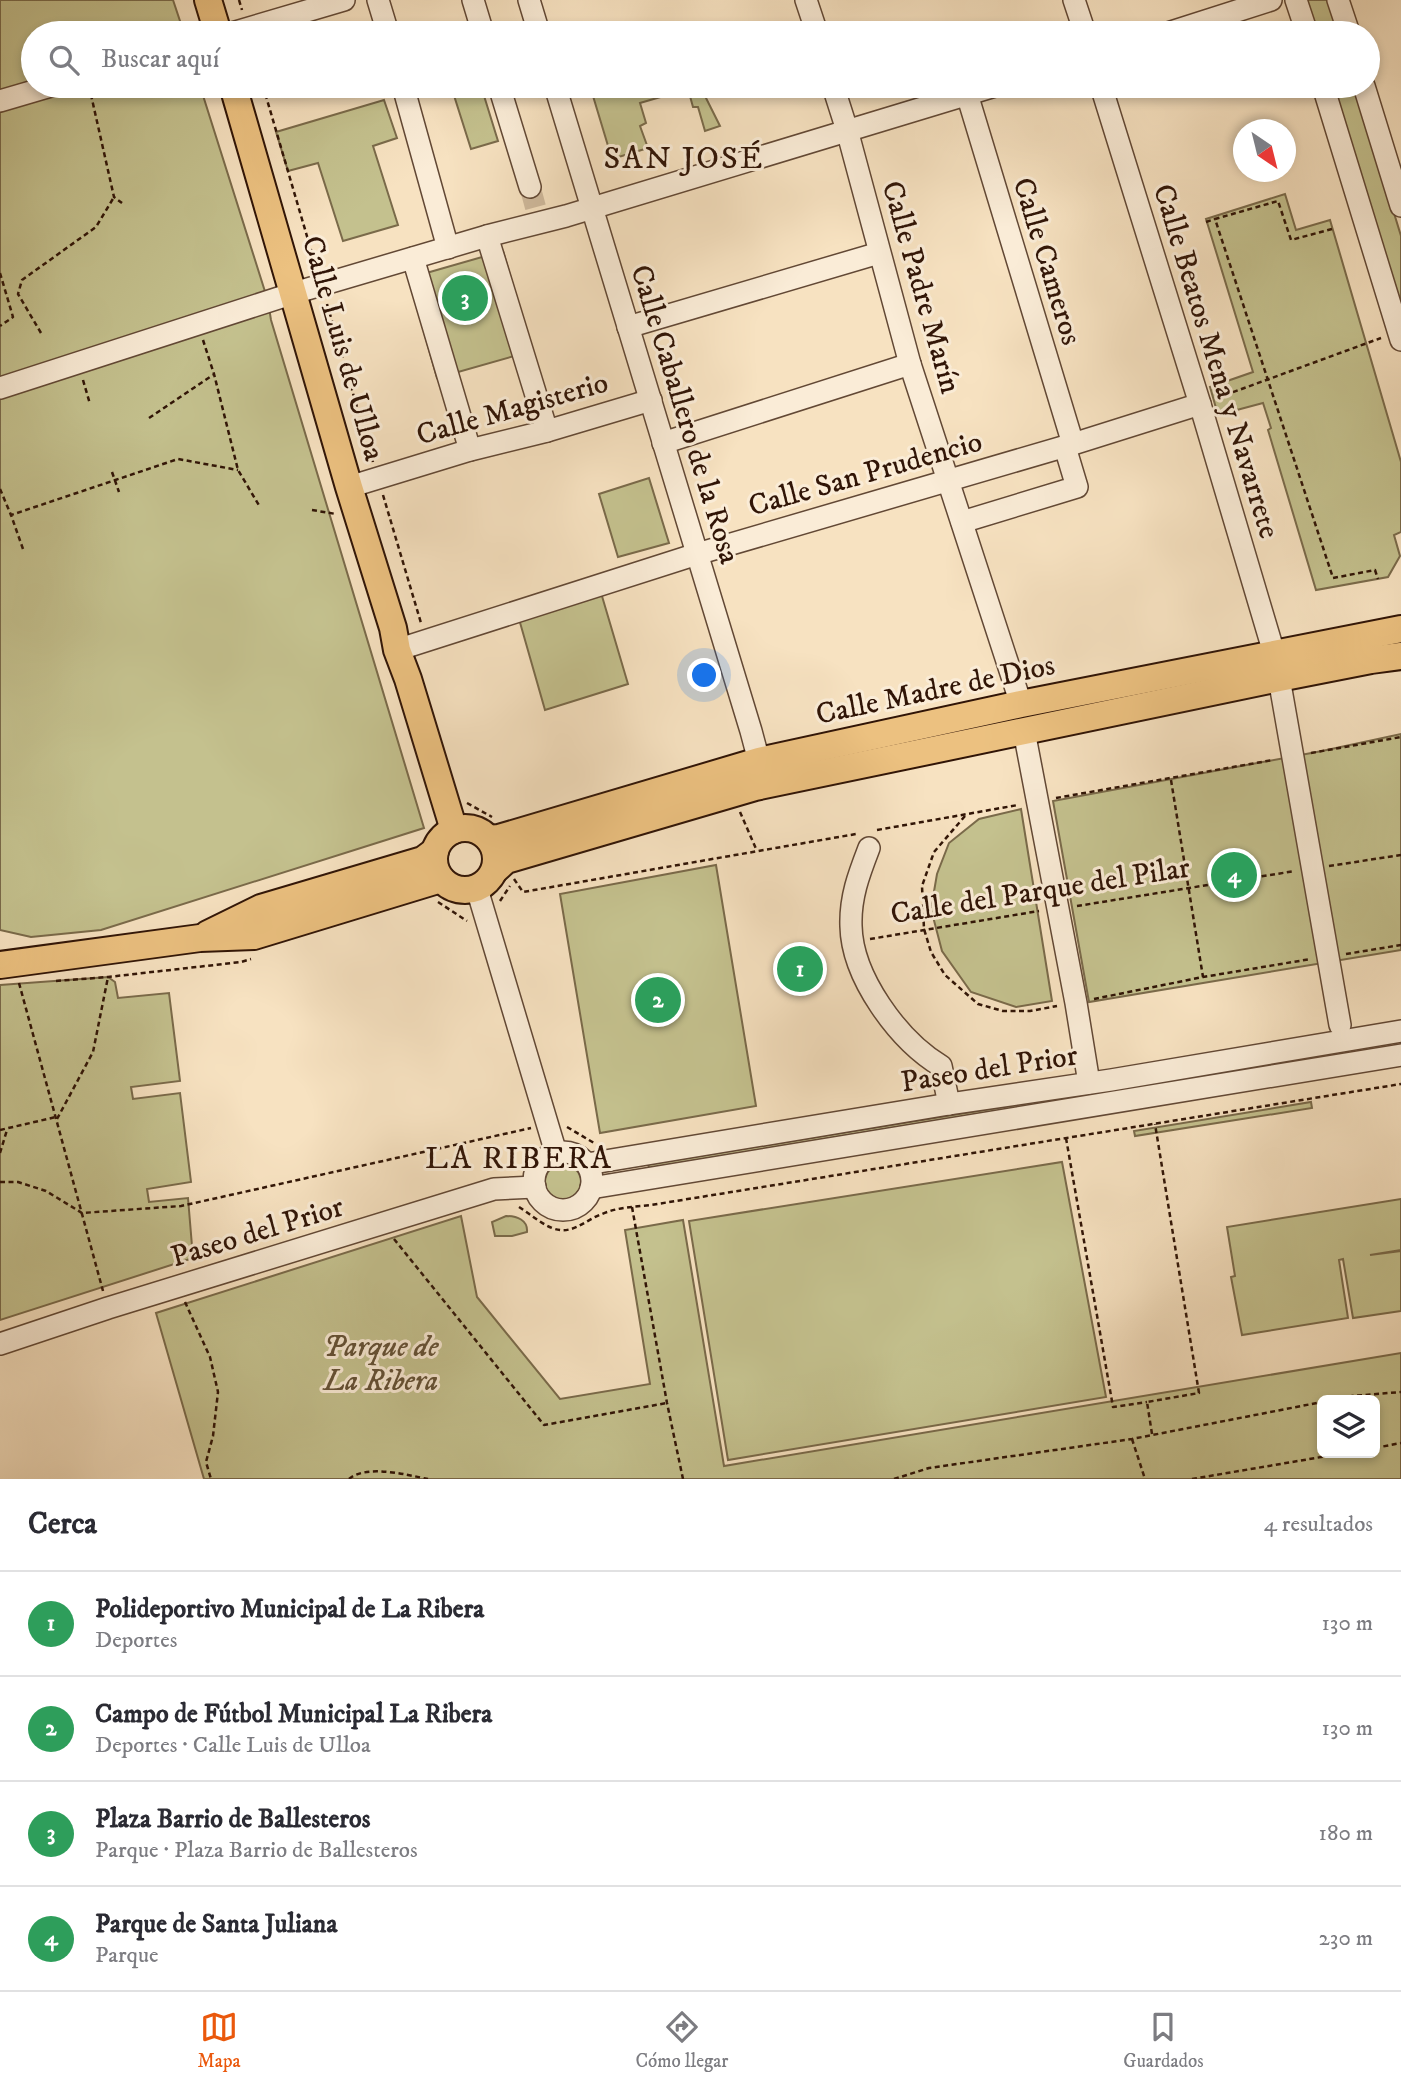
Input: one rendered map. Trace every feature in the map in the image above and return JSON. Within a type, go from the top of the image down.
[{"type":"main road","points":[[208,0],[214,21]]},
{"type":"main road","name":"Calle Luis de Ulloa","points":[[236,98],[349,486],[398,638],[408,680],[454,830]]},
{"type":"main road","name":"Calle Madre de Dios","points":[[496,885],[506,860],[732,793],[1024,731],[1277,666],[1401,629]]},
{"type":"main road","name":"Calle Madre de Dios","points":[[499,837],[759,761],[1021,704],[1277,666],[1401,656]]},
{"type":"main road","points":[[467,828],[499,837],[495,848],[496,885],[461,890],[441,879],[434,861],[435,851],[442,838],[454,830],[467,828]]},
{"type":"main road","points":[[200,938],[261,908],[423,860],[435,851]]},
{"type":"main road","points":[[9,974],[200,938],[254,936],[441,879]]},
{"type":"street","points":[[273,21],[344,0]]},
{"type":"street","points":[[378,0],[384,21]]},
{"type":"street","points":[[472,0],[479,21]]},
{"type":"street","points":[[529,0],[535,21]]},
{"type":"street","points":[[806,0],[813,21]]},
{"type":"street","points":[[1074,0],[1080,21]]},
{"type":"street","points":[[1205,21],[1271,0]]},
{"type":"street","points":[[1296,0],[1303,21]]},
{"type":"street","points":[[1338,0],[1345,21]]},
{"type":"street","points":[[0,101],[21,95]]},
{"type":"street","points":[[406,98],[448,248]]},
{"type":"street","points":[[503,98],[530,187]]},
{"type":"street","name":"Calle Caballero de la Rosa","points":[[559,98],[759,761]]},
{"type":"street","name":"Calle Padre Marín","points":[[837,98],[910,364],[1021,704]]},
{"type":"street","points":[[0,388],[293,293],[487,236],[538,216],[592,207],[954,98]]},
{"type":"street","name":"Calle Cameros","points":[[968,98],[1069,446]]},
{"type":"street","name":"Calle Beatos Mena y Navarrete","points":[[1105,98],[1200,404],[1277,666],[1340,1025]]},
{"type":"street","points":[[1327,98],[1400,336]]},
{"type":"street","points":[[1368,98],[1401,206]]},
{"type":"street","points":[[487,236],[547,431]]},
{"type":"street","points":[[628,327],[879,253]]},
{"type":"street","points":[[413,258],[470,450]]},
{"type":"street","points":[[663,443],[910,364]]},
{"type":"street","name":"Calle Magisterio","points":[[349,486],[651,400]]},
{"type":"street","name":"Calle San Prudencio","points":[[398,638],[433,639],[697,554],[1069,446],[1200,404]]},
{"type":"street","points":[[962,522],[1077,487],[1069,446]]},
{"type":"street","points":[[1024,731],[1089,1083]]},
{"type":"street","points":[[869,848],[855,881],[850,927],[854,951],[878,1002],[907,1038],[925,1056],[941,1066],[949,1104]]},
{"type":"street","points":[[496,885],[555,1123],[556,1153]]},
{"type":"street","name":"Paseo del Prior","points":[[587,1164],[1401,1031]]},
{"type":"street","name":"Paseo del Prior","points":[[591,1188],[1401,1055]]},
{"type":"street","points":[[556,1153],[573,1154],[587,1164],[592,1179],[591,1188],[581,1203],[573,1208],[553,1208],[538,1196],[535,1187],[536,1170],[541,1162],[556,1153]]},
{"type":"street","name":"Paseo del Prior","points":[[0,1344],[494,1189],[535,1187]]},
{"type":"path","points":[[92,98],[114,197],[122,203]]},
{"type":"path","points":[[266,98],[423,627],[433,639]]},
{"type":"path","points":[[41,333],[18,294],[22,280],[96,227],[114,197]]},
{"type":"path","points":[[1206,222],[1278,201],[1291,240],[1332,229]]},
{"type":"path","points":[[1216,219],[1333,578],[1375,570],[1378,579]]},
{"type":"path","points":[[0,274],[13,317],[0,326]]},
{"type":"path","points":[[1200,404],[1400,336]]},
{"type":"path","points":[[203,340],[238,470],[260,506]]},
{"type":"path","points":[[78,363],[90,404]]},
{"type":"path","points":[[149,418],[214,374]]},
{"type":"path","points":[[11,515],[178,459],[238,470]]},
{"type":"path","points":[[112,472],[119,492]]},
{"type":"path","points":[[0,489],[23,549]]},
{"type":"path","points":[[496,885],[523,892],[1401,737]]},
{"type":"path","points":[[1171,778],[1203,977]]},
{"type":"path","points":[[732,793],[757,852]]},
{"type":"path","points":[[465,802],[505,824],[499,837]]},
{"type":"path","points":[[965,816],[934,852],[922,886],[924,929],[932,952],[945,975],[978,1004],[1003,1011],[1030,1011],[1203,977],[1401,945]]},
{"type":"path","name":"Calle del Parque del Pilar","points":[[853,942],[1401,855]]},
{"type":"path","points":[[9,974],[56,1118],[108,1308]]},
{"type":"path","points":[[0,1130],[56,1118],[93,1052],[108,977]]},
{"type":"path","points":[[511,1206],[519,1207],[553,1229],[566,1230],[581,1226],[600,1214],[632,1206],[1401,1084]]},
{"type":"path","points":[[0,1182],[18,1182],[46,1191],[82,1213],[181,1206],[555,1123],[564,1125],[594,1143]]},
{"type":"path","points":[[1066,1138],[1113,1407],[1147,1402],[1199,1393],[1155,1124]]},
{"type":"path","points":[[0,1153],[8,1128]]},
{"type":"path","points":[[632,1206],[683,1479]]},
{"type":"path","points":[[393,1238],[544,1425],[667,1403]]},
{"type":"path","points":[[180,1286],[210,1356],[218,1392],[213,1436],[206,1462],[211,1479]]},
{"type":"path","points":[[1364,1395],[1401,1392]]},
{"type":"path","points":[[1147,1402],[1152,1436]]},
{"type":"path","points":[[894,1479],[929,1468],[1132,1440],[1317,1403]]},
{"type":"path","points":[[1132,1440],[1145,1479]]},
{"type":"path","points":[[1380,1447],[1401,1443]]},
{"type":"path","points":[[1192,1479],[1317,1458]]},
{"type":"path","points":[[349,1479],[366,1471],[429,1479]]},
{"type":"green space","points":[[0,0],[173,0],[180,21],[21,21],[21,98],[204,98],[268,301],[271,320],[424,828],[101,930],[31,937],[0,930]]},
{"type":"green space","points":[[1306,0],[1329,0],[1334,21],[1312,21]]},
{"type":"green space","points":[[455,98],[485,98],[498,141],[471,149]]},
{"type":"green space","points":[[594,98],[657,98],[640,103],[646,123],[640,126],[648,148],[612,159]]},
{"type":"green space","points":[[690,98],[706,98],[720,126],[705,131],[698,107],[693,107]]},
{"type":"green space","points":[[1336,98],[1359,98],[1401,236],[1401,312]]},
{"type":"green space","points":[[384,100],[397,138],[373,146],[398,225],[343,241],[318,163],[288,171],[276,132]]},
{"type":"green space","points":[[1285,194],[1296,230],[1330,220],[1401,462],[1401,532],[1394,535],[1400,556],[1388,577],[1316,590],[1268,430],[1271,428],[1263,403],[1218,415],[1210,387],[1253,372],[1206,219]]},
{"type":"green space","points":[[503,251],[532,351],[437,378],[409,278]]},
{"type":"green space","points":[[649,478],[669,543],[618,557],[599,494]]},
{"type":"green space","points":[[599,586],[628,684],[545,710],[517,612]]},
{"type":"green space","points":[[1401,734],[1401,950],[1089,1002],[1053,801]]},
{"type":"green space","points":[[1021,809],[1052,1001],[1016,1007],[971,992],[942,951],[931,909],[937,874],[949,843],[979,819]]},
{"type":"green space","points":[[716,865],[756,1106],[600,1133],[560,894]]},
{"type":"green space","points":[[108,977],[115,982],[118,998],[169,993],[180,1081],[131,1087],[133,1099],[180,1093],[191,1182],[147,1189],[149,1202],[188,1198],[193,1258],[0,1320],[0,985]]},
{"type":"green space","points":[[1314,1056],[1315,1064],[1121,1095],[1120,1088]]},
{"type":"green space","points":[[1108,1090],[1109,1098],[650,1171],[648,1164]]},
{"type":"green space","points":[[1311,1102],[1312,1108],[1135,1136],[1134,1131]]},
{"type":"green space","points":[[1062,1162],[1106,1397],[728,1460],[689,1221]]},
{"type":"green space","points":[[563,1164],[576,1169],[581,1182],[576,1195],[563,1200],[550,1195],[545,1182],[550,1169]]},
{"type":"green space","points":[[1401,1199],[1401,1250],[1370,1255],[1401,1251],[1401,1311],[1353,1318],[1343,1259],[1339,1260],[1348,1318],[1242,1335],[1231,1277],[1235,1276],[1227,1227]]},
{"type":"green space","name":"Parque de La Ribera","points":[[461,1216],[477,1297],[560,1399],[650,1384],[625,1230],[683,1220],[724,1466],[1401,1353],[1401,1479],[204,1479],[156,1313]]},
{"type":"green space","points":[[506,1216],[521,1220],[526,1224],[527,1232],[512,1236],[495,1236],[492,1222]]},
{"type":"tunnel","points":[[530,187],[536,209]]},
{"type":"place","name":"Plaza Barrio de Ballesteros","points":[[465,298]]},
{"type":"place","name":"Parque de Santa Juliana","points":[[1234,875]]},
{"type":"place","name":"Polideportivo Municipal de La Ribera","points":[[800,969]]},
{"type":"place","name":"Campo de Fútbol Municipal La Ribera","points":[[658,1000]]},
{"type":"district","name":"SAN JOSÉ","points":[[684,157]]},
{"type":"district","name":"LA RIBERA","points":[[519,1157]]}]
